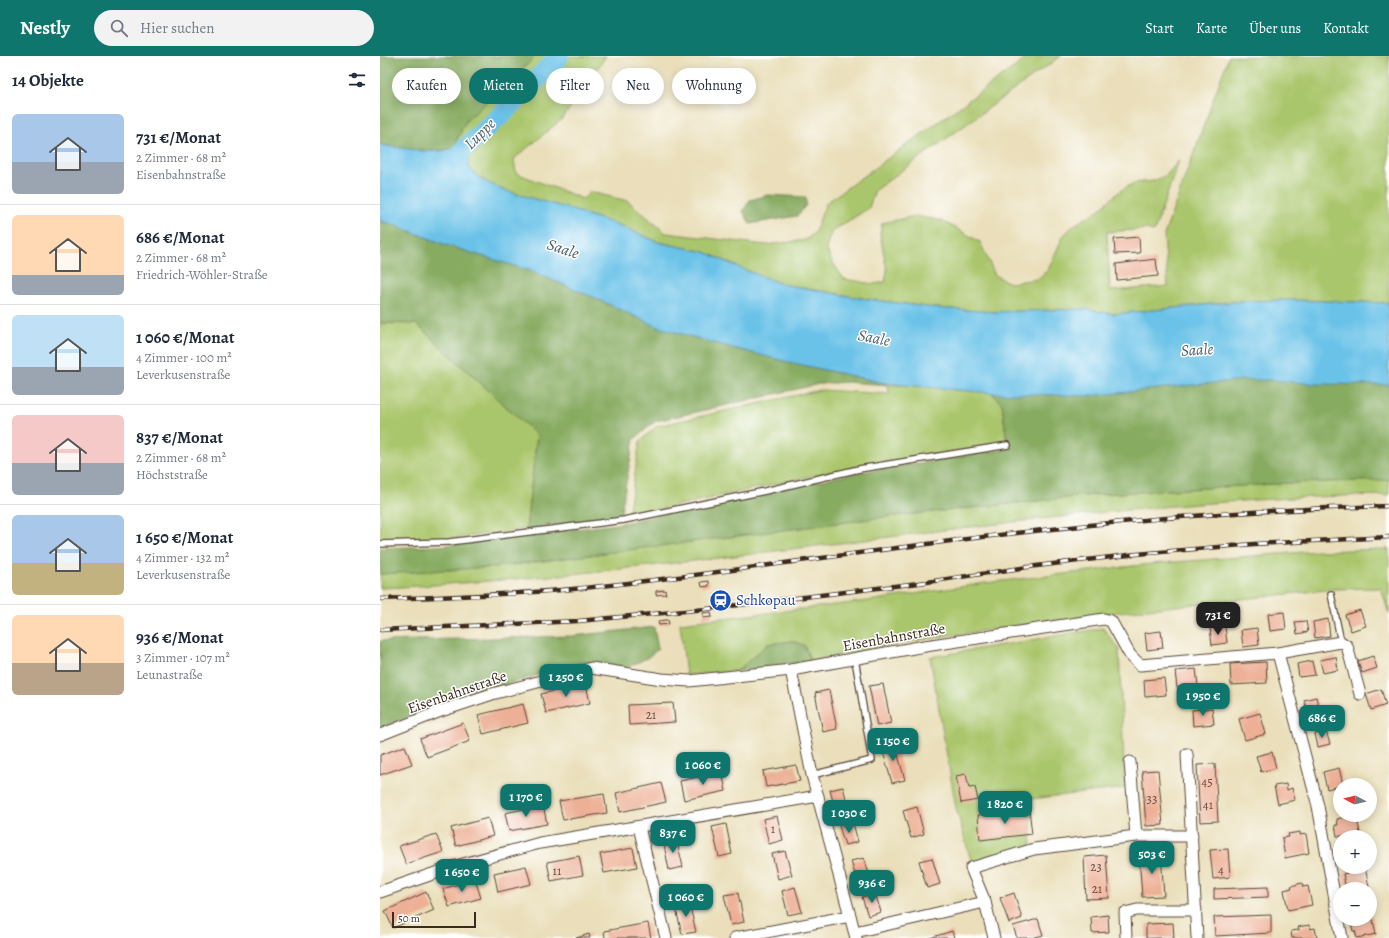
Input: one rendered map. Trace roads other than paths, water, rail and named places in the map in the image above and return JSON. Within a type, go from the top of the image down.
[{"type":"street","name":"Eisenbahnstraße","points":[[380,735],[441,711],[492,694],[591,668],[662,679],[689,681],[792,670],[925,646],[1104,619],[1111,620],[1130,655],[1140,665],[1278,653],[1341,642]]},
{"type":"street","points":[[1341,642],[1347,646],[1360,694]]},
{"type":"street","points":[[1278,653],[1318,806],[1342,938]]},
{"type":"street","points":[[792,670],[812,775],[856,935],[985,902]]},
{"type":"street","points":[[1187,754],[1197,938]]},
{"type":"street","points":[[1130,762],[1136,836]]},
{"type":"street","points":[[380,892],[456,866],[540,843],[818,796]]},
{"type":"street","points":[[639,827],[666,938]]},
{"type":"street","points":[[994,938],[985,902],[971,868],[1034,849],[1136,836],[1192,836]]},
{"type":"street","points":[[1126,938],[1125,913],[1136,910],[1196,910]]},
{"type":"street","points":[[735,938],[776,934],[850,916]]},
{"type":"lane","points":[[380,544],[449,542],[624,520],[765,491],[859,469],[1008,446]]},
{"type":"lane","points":[[1331,594],[1341,642]]},
{"type":"lane","points":[[812,775],[872,760],[855,659]]},
{"type":"water","name":"Saale","points":[[380,145],[423,151],[442,151],[453,148],[470,154],[468,166],[479,178],[503,190],[616,224],[658,242],[705,252],[745,270],[782,284],[860,298],[935,308],[994,312],[1084,309],[1114,314],[1242,301],[1292,300],[1389,303],[1389,385],[1316,384],[1272,380],[1242,380],[1089,396],[990,393],[884,383],[784,361],[658,327],[531,271],[446,245],[392,224],[380,221]]},
{"type":"waterway","name":"Luppe","points":[[448,173],[462,151],[502,114],[559,56]]},
{"type":"railway","points":[[380,599],[453,597],[549,591],[632,583],[926,544],[1129,521],[1259,511],[1389,506]]},
{"type":"railway","points":[[380,630],[578,621],[706,609],[1137,554],[1254,544],[1389,537]]},
{"type":"place","name":"Schkopau","points":[[721,600]]}]
